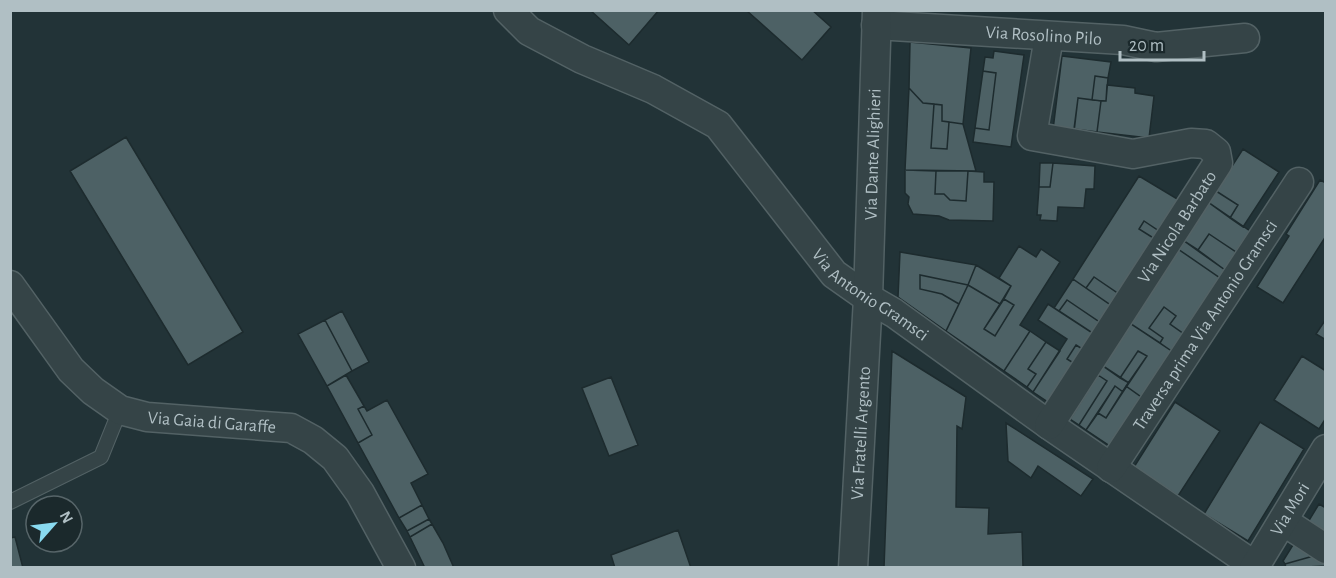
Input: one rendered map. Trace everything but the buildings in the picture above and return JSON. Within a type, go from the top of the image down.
[{"type":"street","name":"Via Antonio Gramsci","points":[[508,10],[529,31],[582,59],[653,89],[718,125],[834,274],[894,313],[1049,425],[1254,567]]},
{"type":"street","name":"Via Dante Alighieri","points":[[868,298],[876,18]]},
{"type":"street","name":"Via Rosolino Pilo","points":[[876,18],[1049,36],[1123,40],[1156,47],[1245,38]]},
{"type":"street","name":"Via Nicola Barbato","points":[[1049,36],[1032,136],[1133,154],[1191,143],[1206,144],[1216,152],[1218,163],[1049,425]]},
{"type":"street","name":"Traversa prima Via Antonio Gramsci","points":[[1111,468],[1299,182]]},
{"type":"street","name":"Via Gaia di Garaffe","points":[[10,285],[71,370],[93,391],[120,410],[147,417],[291,428],[313,440],[335,458],[360,493],[401,567]]},
{"type":"street","name":"Via Fratelli Argento","points":[[853,567],[868,298]]},
{"type":"street","name":"Via Mori","points":[[1254,567],[1326,449]]},
{"type":"street","points":[[1283,521],[1326,549]]},
{"type":"lane","points":[[10,502],[101,457],[120,410]]}]
